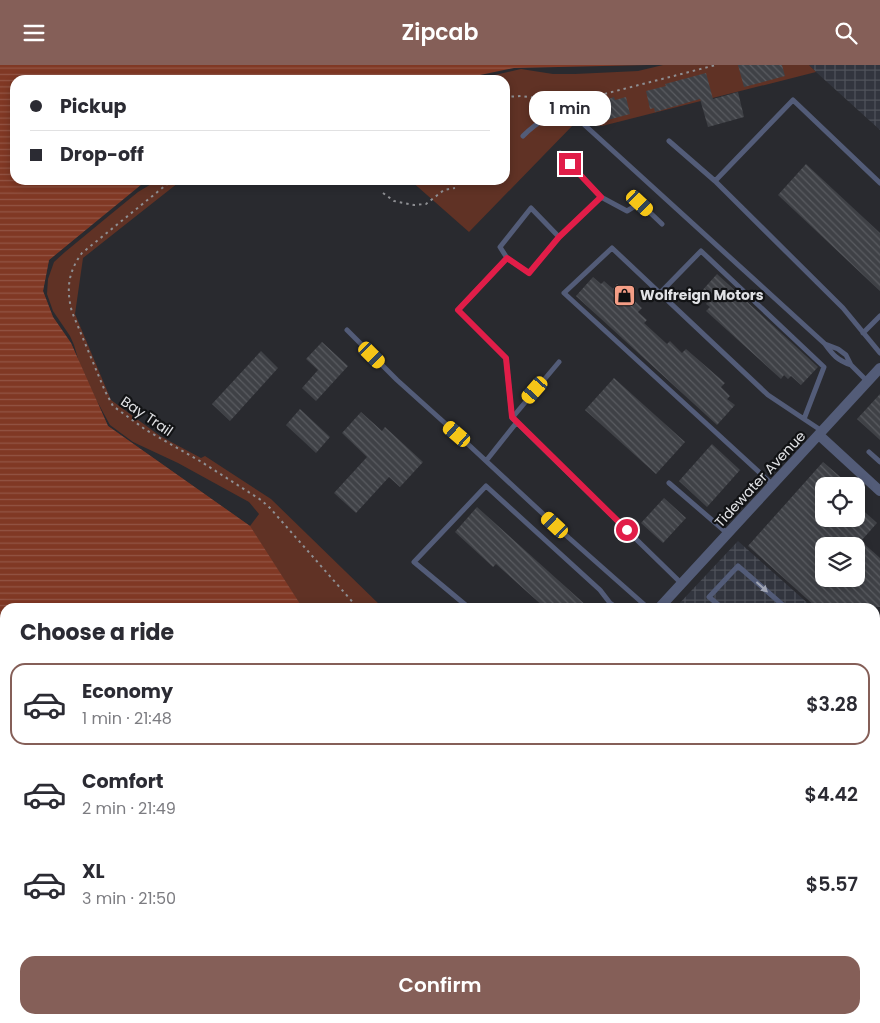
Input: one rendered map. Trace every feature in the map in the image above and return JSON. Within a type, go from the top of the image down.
[{"type":"street","name":"Tidewater Avenue","points":[[664,603],[880,368]]},
{"type":"street","points":[[821,433],[880,491]]},
{"type":"lane","points":[[715,181],[793,100],[880,183]]},
{"type":"lane","points":[[523,136],[531,128],[554,115],[570,115],[578,119],[825,344],[838,349],[846,355],[851,365],[868,382]]},
{"type":"lane","points":[[668,141],[715,181],[844,309],[880,353]]},
{"type":"lane","points":[[560,153],[601,197],[626,211],[640,203],[662,224]]},
{"type":"lane","points":[[559,237],[531,208],[500,247],[507,258],[529,273],[559,237],[601,197]]},
{"type":"lane","points":[[773,485],[564,293],[612,248],[768,395],[821,433]]},
{"type":"lane","points":[[660,293],[701,251],[824,367],[804,419]]},
{"type":"lane","points":[[507,258],[458,310],[506,358],[512,417],[682,584]]},
{"type":"lane","points":[[863,333],[880,316]]},
{"type":"lane","points":[[347,330],[397,381],[642,603]]},
{"type":"lane","points":[[512,417],[559,362]]},
{"type":"lane","points":[[486,461],[517,423]]},
{"type":"lane","points":[[869,452],[880,462]]},
{"type":"lane","points":[[669,483],[728,534]]},
{"type":"lane","points":[[463,603],[414,562],[486,486],[600,590],[607,603]]},
{"type":"lane","points":[[717,603],[710,597],[738,566],[781,603]]},
{"type":"path","points":[[576,107],[580,100],[716,65]]},
{"type":"path","points":[[510,97],[537,98],[545,109]]},
{"type":"path","name":"Bay Trail","points":[[166,185],[82,253],[72,270],[68,285],[72,312],[105,391],[113,406],[130,419],[261,500],[353,603]]},
{"type":"path","points":[[383,193],[394,201],[414,205],[426,203],[444,190],[455,188]]},
{"type":"shaded area","points":[[0,65],[647,65],[514,68],[480,75],[10,75],[10,185],[141,185],[49,260],[43,291],[53,317],[71,343],[108,426],[250,526],[299,603],[0,603]]},
{"type":"shaded area","points":[[663,65],[809,65],[816,72],[602,126],[575,123],[469,232],[416,185],[510,185],[510,75],[495,75],[521,69],[553,74],[638,71]]},
{"type":"shaded area","points":[[809,65],[880,65],[880,130],[816,72]]},
{"type":"shaded area","points":[[0,130],[10,163],[10,185],[23,185],[89,227],[49,260],[43,291],[53,317],[71,343],[79,362],[70,336],[53,311],[47,294],[48,279],[54,262],[138,192],[150,185],[175,185],[83,258],[75,314],[111,400],[160,436],[201,458],[205,456],[271,499],[378,603],[0,603]],"holes":[[[97,401],[110,425],[133,442],[178,463],[249,502],[259,514],[250,526],[108,426]]]},
{"type":"shaded area","points":[[738,541],[808,603],[680,603]]},
{"type":"building","points":[[738,65],[782,65],[785,76],[744,87]]},
{"type":"building","points":[[706,73],[713,99],[738,92],[744,117],[708,127],[700,99],[655,112],[654,108],[650,109],[646,91]]},
{"type":"building","points":[[614,97],[615,100],[626,97],[630,114],[604,121],[599,102]]},
{"type":"building","points":[[806,164],[880,233],[880,291],[778,195]]},
{"type":"building","points":[[717,274],[818,367],[801,385],[791,376],[788,379],[784,375],[781,379],[706,311],[710,307],[706,304],[708,301],[700,293]]},
{"type":"building","points":[[593,277],[601,284],[604,281],[613,289],[617,284],[642,308],[638,312],[647,320],[644,323],[667,344],[670,341],[682,353],[686,349],[725,383],[721,387],[730,396],[727,399],[735,405],[717,425],[576,296]]},
{"type":"building","points":[[322,342],[348,366],[316,401],[302,388],[318,370],[306,359]]},
{"type":"building","points":[[261,351],[278,368],[230,421],[212,404]]},
{"type":"building","points":[[614,378],[685,442],[656,474],[585,410]]},
{"type":"building","points":[[880,394],[880,440],[857,419]]},
{"type":"building","points":[[300,409],[330,437],[316,453],[286,425]]},
{"type":"building","points":[[361,412],[382,431],[385,427],[423,462],[400,487],[389,477],[356,513],[334,493],[367,457],[342,433]]},
{"type":"building","points":[[712,444],[740,470],[707,507],[679,481]]},
{"type":"building","points":[[823,462],[840,477],[815,477],[815,527],[865,527],[865,512],[877,523],[865,537],[815,537],[815,587],[865,587],[865,545],[880,558],[880,603],[812,603],[748,546]]},
{"type":"building","points":[[664,498],[686,518],[663,543],[641,523]]},
{"type":"building","points":[[477,507],[584,603],[540,603],[496,564],[493,567],[455,532]]},
{"type":"place","name":"Wolfreign Motors","points":[[624,295]]},
{"type":"route","points":[[570,164],[601,197],[559,237],[529,273],[507,258],[458,310],[506,358],[512,417],[627,530]]}]
